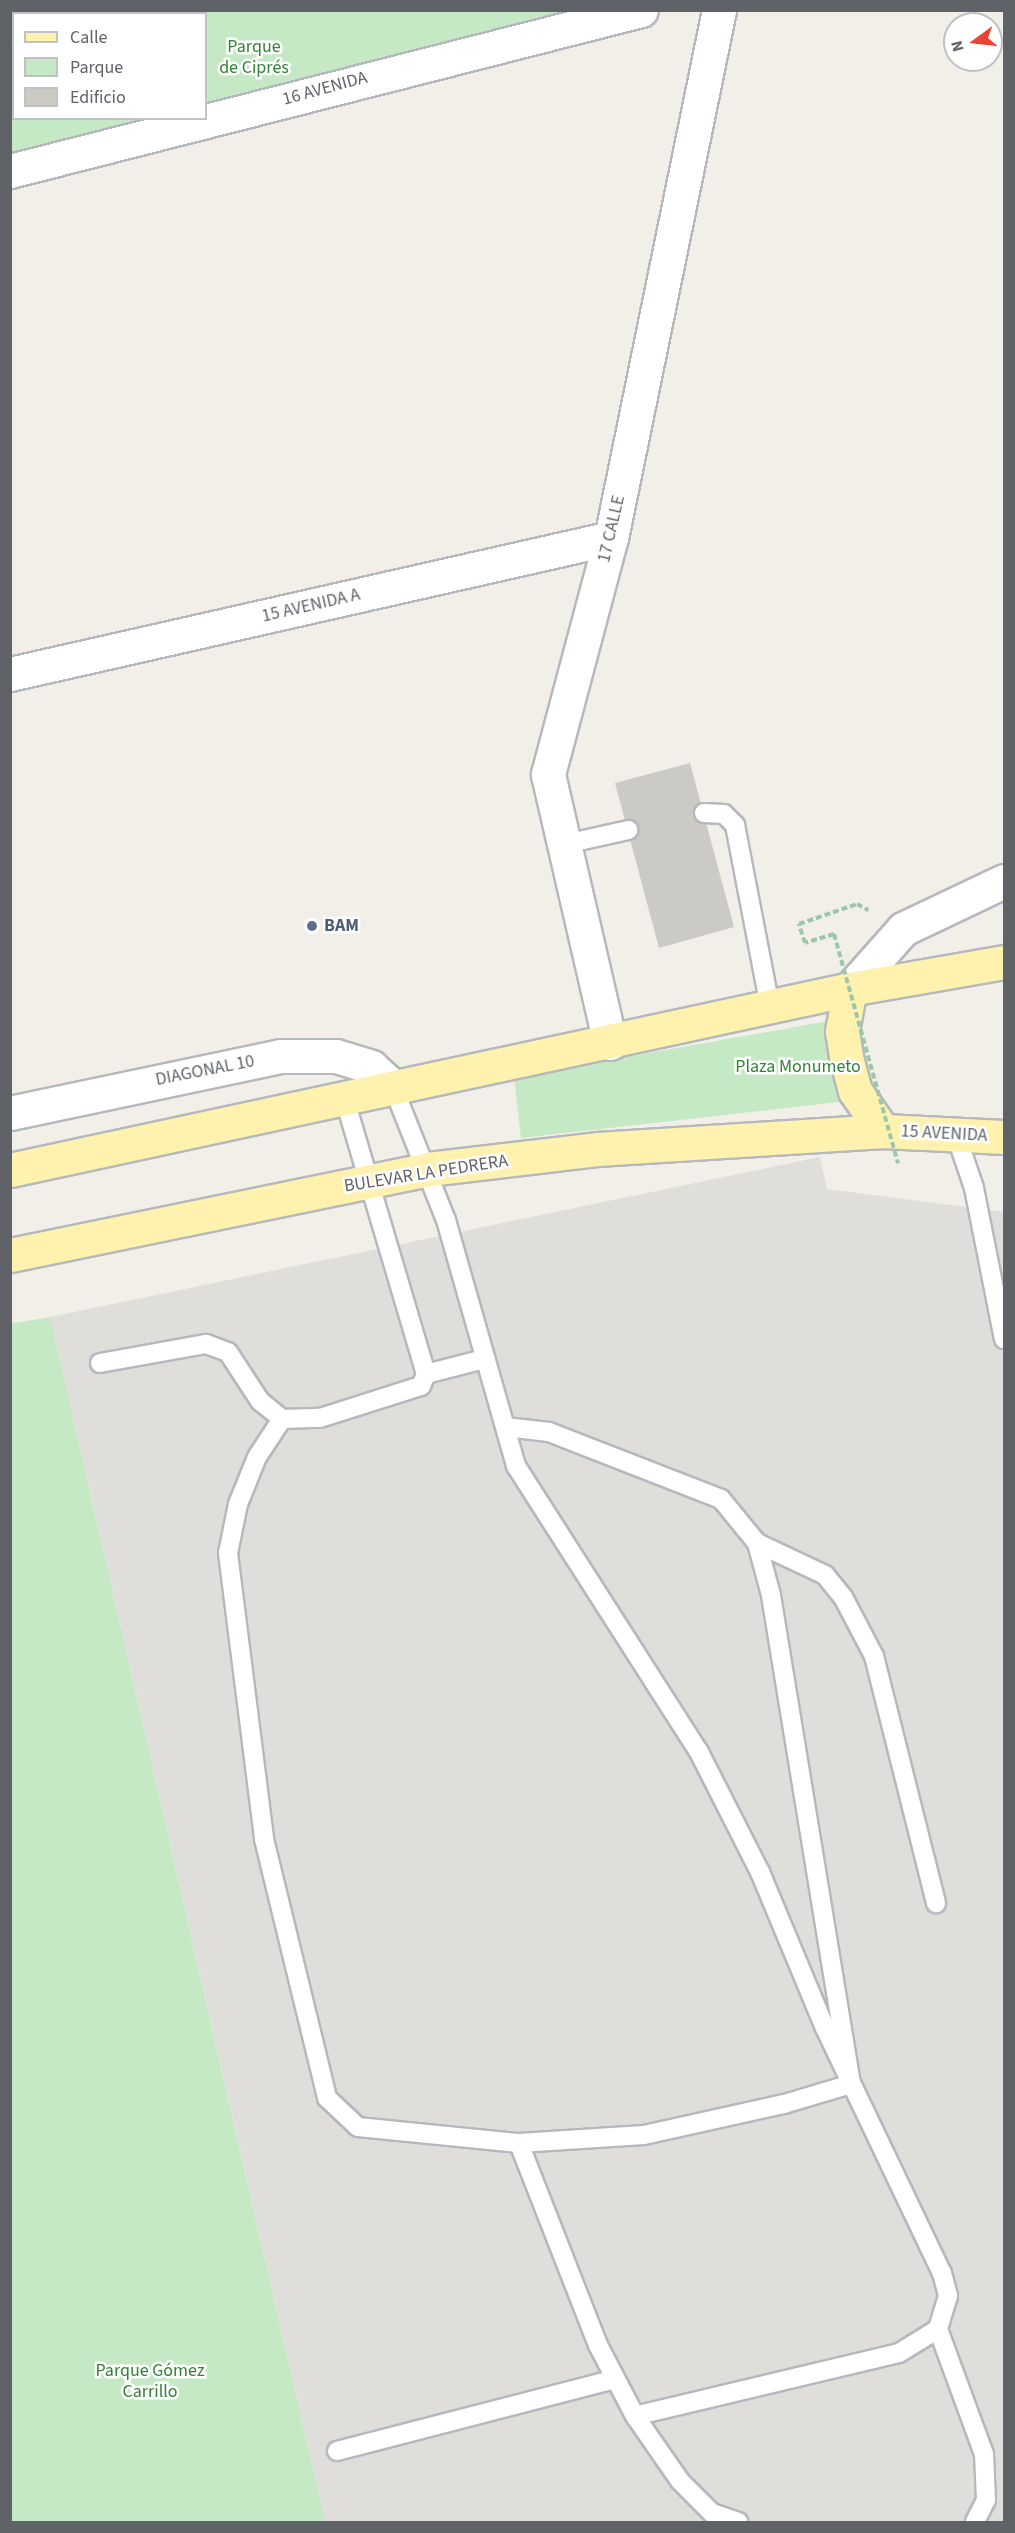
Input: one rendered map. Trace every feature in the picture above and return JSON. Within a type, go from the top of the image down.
[{"type":"main road","points":[[10,1170],[393,1086],[610,1043],[850,989],[1005,962]]},
{"type":"main road","points":[[850,989],[842,1031],[847,1061],[855,1091],[883,1131]]},
{"type":"main road","name":"15 AVENIDA","points":[[883,1131],[1005,1137]]},
{"type":"main road","name":"BULEVAR LA PEDRERA","points":[[10,1256],[428,1169],[597,1149],[883,1131]]},
{"type":"street","name":"16 AVENIDA","points":[[207,118],[583,16],[641,10]]},
{"type":"street","name":"17 CALLE","points":[[610,1043],[561,845],[548,774],[611,538],[719,10]]},
{"type":"street","name":"16 AVENIDA","points":[[10,171],[199,120]]},
{"type":"street","name":"15 AVENIDA A","points":[[10,674],[611,538]]},
{"type":"street","points":[[850,989],[903,929],[1005,881]]},
{"type":"street","name":"DIAGONAL 10","points":[[10,1113],[280,1056],[336,1056],[371,1067],[393,1086]]},
{"type":"lane","points":[[704,813],[724,814],[735,825],[771,1006]]},
{"type":"lane","points":[[561,845],[628,830]]},
{"type":"lane","points":[[393,1086],[428,1169],[516,1466],[699,1752],[760,1872],[851,2084],[942,2274],[948,2296],[938,2329],[984,2454],[986,2500],[975,2523]]},
{"type":"lane","points":[[100,1363],[206,1344],[228,1352],[260,1401],[282,1419],[320,1418],[409,1392],[421,1386],[426,1374],[344,1097]]},
{"type":"lane","points":[[956,1135],[974,1188],[1005,1340]]},
{"type":"lane","points":[[426,1374],[483,1359]]},
{"type":"lane","points":[[282,1419],[249,1476],[228,1553],[264,1839],[327,2098],[358,2127],[519,2143],[644,2135],[784,2104],[851,2084]]},
{"type":"lane","points":[[504,1427],[549,1432],[721,1499],[757,1543],[771,1595],[851,2084]]},
{"type":"lane","points":[[757,1543],[825,1575],[843,1597],[874,1656],[936,1903]]},
{"type":"lane","points":[[519,2143],[615,2379],[635,2416],[680,2481],[712,2513],[738,2523]]},
{"type":"lane","points":[[635,2416],[899,2354],[938,2329]]},
{"type":"lane","points":[[337,2451],[615,2379]]},
{"type":"path","points":[[857,904],[799,924],[805,943],[834,934],[898,1163]]},
{"type":"shaded area","points":[[820,1157],[827,1189],[1004,1212],[1004,2522],[325,2522],[50,1317]]},
{"type":"green space","name":"Parque de Ciprés","points":[[11,11],[582,11],[585,22],[11,171]]},
{"type":"green space","name":"Plaza Monumeto","points":[[829,1021],[847,1101],[521,1138],[514,1077]]},
{"type":"green space","name":"Parque Gómez Carrillo","points":[[50,1317],[325,2522],[11,2522],[10,1324]]},
{"type":"building","points":[[690,763],[734,927],[659,948],[615,783]]},
{"type":"place","name":"BAM","points":[[312,926]]}]
